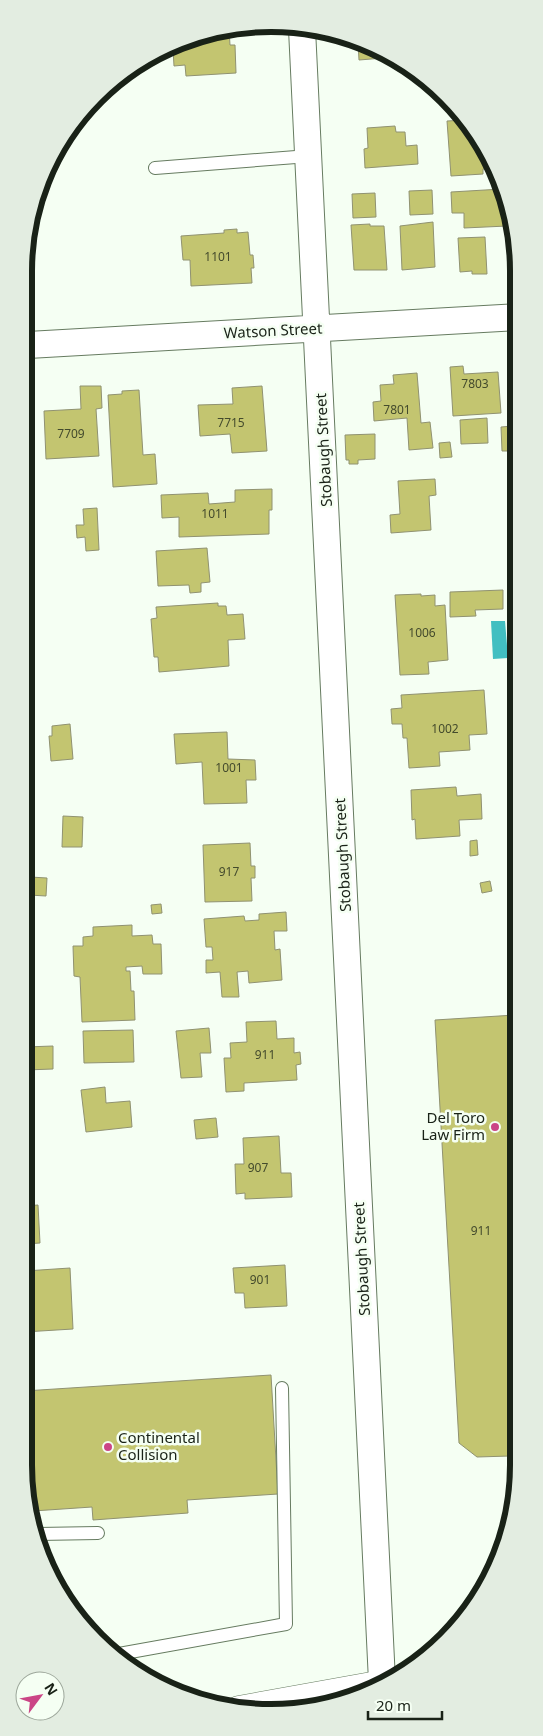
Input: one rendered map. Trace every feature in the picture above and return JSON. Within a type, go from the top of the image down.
[{"type":"main road","points":[[272,1704],[351,1690]]},
{"type":"street","name":"Stobaugh Street","points":[[302,35],[382,1676]]},
{"type":"street","name":"Watson Street","points":[[32,345],[510,317]]},
{"type":"lane","points":[[156,168],[309,156]]},
{"type":"lane","points":[[125,1653],[286,1624],[282,1388]]},
{"type":"lane","points":[[43,1534],[98,1533]]},
{"type":"water","points":[[491,621],[505,621],[508,658],[493,659]]},
{"type":"building","points":[[229,36],[230,45],[235,45],[236,73],[186,76],[185,65],[174,66],[173,54],[195,45]]},
{"type":"building","points":[[358,49],[379,58],[359,60]]},
{"type":"building","points":[[456,120],[470,139],[487,169],[483,169],[483,174],[451,176],[447,121]]},
{"type":"building","points":[[395,126],[396,132],[405,132],[406,146],[417,145],[418,164],[365,168],[364,149],[368,148],[367,128]]},
{"type":"building","points":[[496,189],[506,226],[464,228],[464,213],[452,213],[451,192]]},
{"type":"building","points":[[432,190],[433,214],[410,215],[409,191]]},
{"type":"building","points":[[375,193],[376,217],[353,218],[352,194]]},
{"type":"building","points":[[433,222],[435,267],[402,270],[400,226]]},
{"type":"building","points":[[370,224],[370,226],[384,226],[387,270],[354,270],[351,225]]},
{"type":"building","points":[[237,229],[237,233],[248,232],[250,255],[253,255],[254,268],[251,268],[252,283],[191,286],[190,260],[183,260],[181,236],[224,233],[224,230]]},
{"type":"building","points":[[485,237],[487,274],[472,274],[472,271],[460,272],[458,238]]},
{"type":"building","points":[[463,366],[464,374],[498,372],[501,413],[453,416],[450,367]]},
{"type":"building","points":[[417,373],[421,423],[430,422],[433,448],[409,450],[407,418],[374,421],[373,402],[381,401],[380,385],[394,384],[393,375]]},
{"type":"building","points":[[80,386],[101,386],[102,408],[96,409],[99,456],[46,459],[44,411],[81,409]]},
{"type":"building","points":[[262,386],[267,451],[232,453],[230,434],[200,436],[198,405],[233,404],[232,388]]},
{"type":"building","points":[[139,390],[143,455],[155,454],[157,484],[113,487],[108,395],[122,394],[122,391]]},
{"type":"building","points":[[487,418],[488,443],[461,444],[460,420]]},
{"type":"building","points":[[510,426],[510,451],[502,451],[501,427]]},
{"type":"building","points":[[375,434],[375,459],[358,460],[358,464],[349,464],[349,460],[346,460],[345,435]]},
{"type":"building","points":[[450,442],[452,457],[440,458],[439,443]]},
{"type":"building","points":[[435,479],[436,495],[429,496],[431,530],[391,533],[390,515],[400,514],[398,481]]},
{"type":"building","points":[[272,489],[272,510],[269,510],[269,534],[179,537],[179,517],[162,518],[161,495],[208,493],[209,504],[235,502],[235,490]]},
{"type":"building","points":[[32,490],[34,490],[33,509]]},
{"type":"building","points":[[97,508],[99,550],[86,551],[85,537],[77,538],[76,525],[84,525],[83,509]]},
{"type":"building","points":[[207,548],[210,582],[201,583],[201,592],[190,593],[189,585],[158,586],[156,551]]},
{"type":"building","points":[[32,566],[34,579],[32,579]]},
{"type":"building","points":[[503,590],[503,609],[475,610],[476,616],[450,617],[450,592]]},
{"type":"building","points":[[421,594],[421,596],[435,595],[435,606],[445,605],[448,660],[428,662],[429,674],[400,675],[395,595]]},
{"type":"building","points":[[218,603],[218,606],[226,606],[227,615],[243,614],[245,639],[228,640],[229,666],[159,672],[158,657],[154,657],[151,619],[157,618],[156,607]]},
{"type":"building","points":[[484,690],[487,734],[469,735],[470,750],[439,752],[440,766],[409,768],[407,738],[403,738],[402,724],[392,724],[391,709],[402,708],[401,695]]},
{"type":"building","points":[[70,724],[73,759],[51,761],[49,736],[52,736],[52,726]]},
{"type":"building","points":[[227,732],[228,759],[255,760],[256,780],[246,780],[247,803],[204,804],[202,762],[176,764],[174,734]]},
{"type":"building","points":[[456,787],[457,796],[481,794],[482,819],[459,820],[460,836],[416,839],[415,819],[412,820],[411,790]]},
{"type":"building","points":[[63,816],[83,817],[82,847],[62,847]]},
{"type":"building","points":[[477,840],[478,855],[470,856],[470,841]]},
{"type":"building","points":[[250,843],[251,866],[255,866],[255,878],[251,878],[252,901],[205,902],[203,845]]},
{"type":"building","points":[[32,877],[47,878],[46,896],[32,895]]},
{"type":"building","points":[[490,881],[492,891],[482,893],[480,883]]},
{"type":"building","points":[[161,904],[162,913],[152,914],[151,905]]},
{"type":"building","points":[[286,912],[287,931],[274,931],[275,950],[280,949],[282,980],[249,983],[248,971],[237,972],[239,997],[222,997],[220,972],[206,973],[206,960],[213,960],[212,947],[206,947],[204,919],[244,916],[245,921],[259,920],[259,914]]},
{"type":"building","points":[[132,925],[132,936],[152,935],[153,944],[161,944],[162,974],[143,974],[142,966],[126,967],[126,971],[130,971],[131,991],[134,991],[135,1020],[82,1022],[80,977],[74,976],[73,946],[83,946],[83,937],[93,936],[93,927]]},
{"type":"building","points":[[510,1015],[510,1456],[477,1457],[459,1443],[435,1020]]},
{"type":"building","points":[[276,1021],[277,1039],[294,1038],[294,1053],[300,1052],[301,1064],[296,1065],[297,1080],[244,1083],[244,1091],[226,1092],[224,1058],[231,1058],[230,1043],[247,1042],[246,1022]]},
{"type":"building","points":[[209,1028],[211,1053],[200,1053],[202,1077],[181,1078],[176,1031]]},
{"type":"building","points":[[133,1030],[134,1062],[84,1063],[83,1031]]},
{"type":"building","points":[[53,1046],[53,1069],[32,1070],[32,1047]]},
{"type":"building","points":[[105,1087],[106,1103],[130,1101],[132,1127],[86,1132],[81,1090]]},
{"type":"building","points":[[216,1118],[218,1137],[196,1139],[194,1120]]},
{"type":"building","points":[[279,1136],[281,1173],[291,1173],[292,1197],[245,1199],[245,1193],[236,1194],[235,1164],[244,1164],[243,1138]]},
{"type":"building","points":[[32,1205],[38,1205],[40,1243],[32,1244]]},
{"type":"building","points":[[285,1265],[287,1306],[245,1308],[244,1293],[235,1293],[233,1268]]},
{"type":"building","points":[[70,1268],[73,1329],[32,1332],[32,1271]]},
{"type":"building","points":[[271,1375],[278,1494],[187,1500],[188,1513],[93,1520],[92,1507],[37,1511],[32,1464],[32,1390]]},
{"type":"place","name":"Del Toro Law Firm","points":[[495,1127]]},
{"type":"place","name":"Continental Collision","points":[[108,1447]]}]
